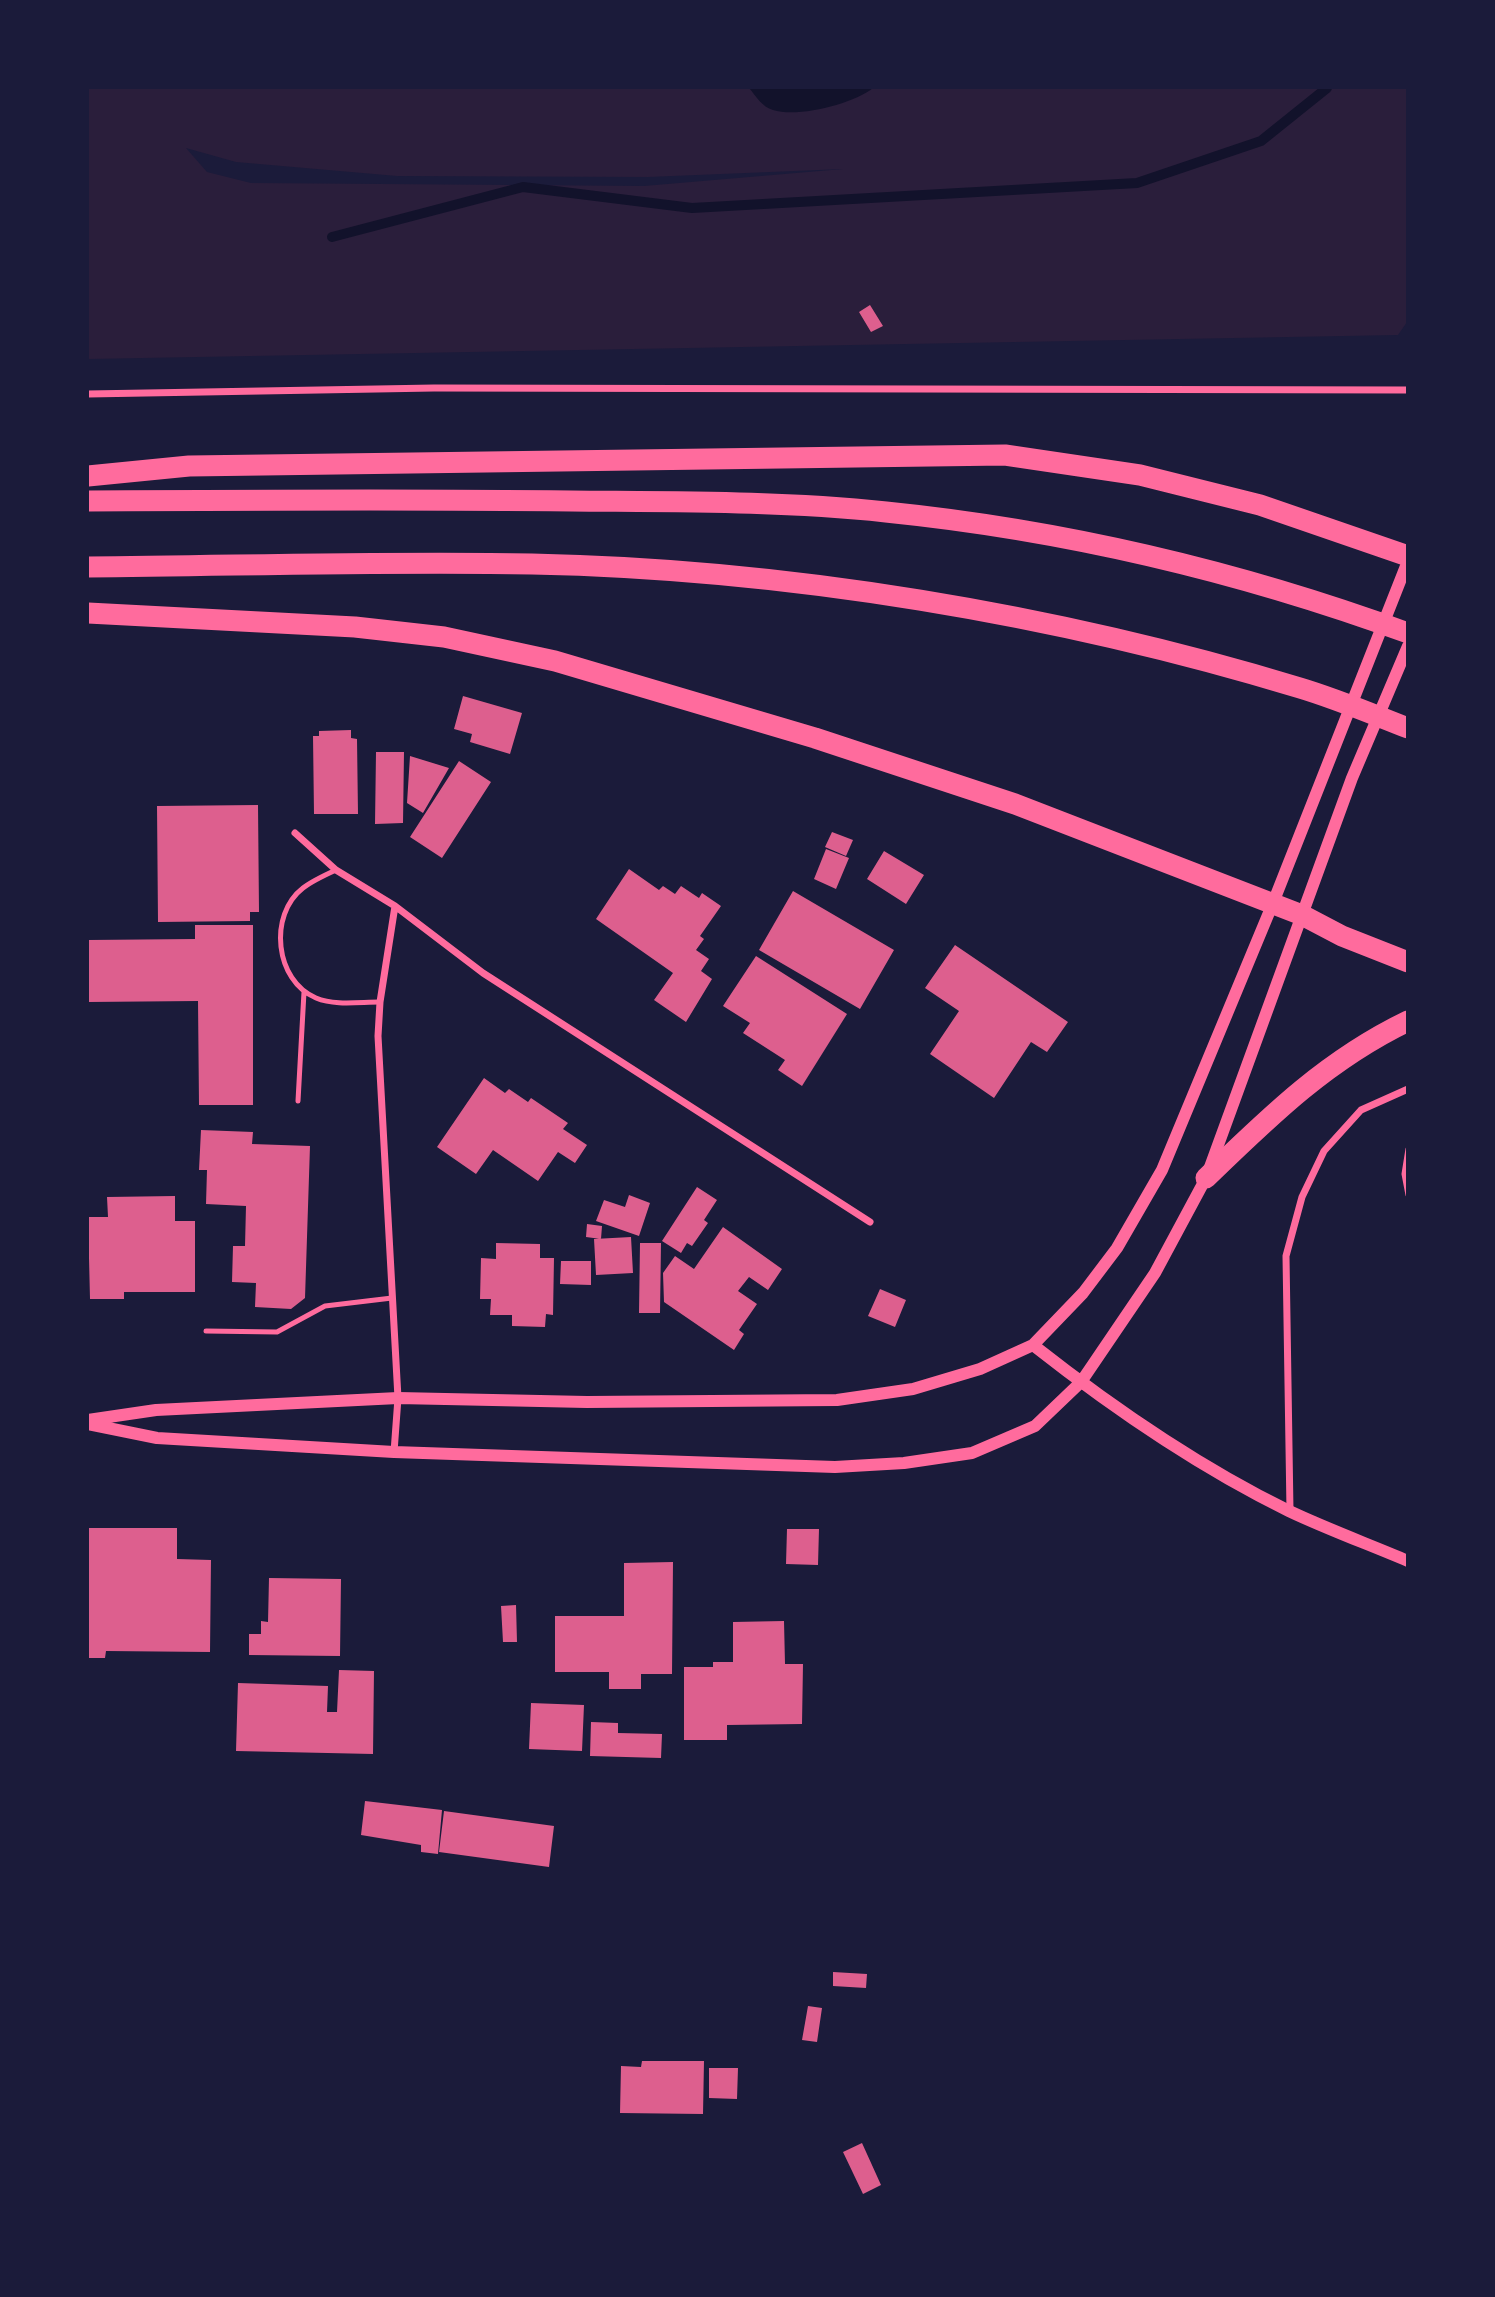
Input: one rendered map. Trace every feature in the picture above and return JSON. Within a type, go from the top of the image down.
[{"type":"highway","points":[[88,476],[189,466],[1005,455],[1140,475],[1260,505],[1408,558]]},
{"type":"highway","points":[[88,501],[769,502],[888,512],[1037,532],[1183,565],[1343,609],[1408,633]]},
{"type":"highway","points":[[88,567],[532,564],[640,569],[781,582],[973,609],[1114,638],[1302,688],[1408,728]]},
{"type":"highway","points":[[88,613],[355,627],[444,637],[555,661],[815,738],[1015,804],[1273,903],[1342,936],[1408,962]]},
{"type":"highway","points":[[1206,1178],[1286,1100],[1364,1042],[1408,1021]]},
{"type":"street","points":[[88,394],[434,388],[1408,390]]},
{"type":"street","points":[[88,1422],[156,1410],[398,1398],[613,1403],[837,1400],[913,1389],[980,1369],[1033,1345],[1083,1293],[1117,1248],[1162,1170],[1273,903],[1408,558]]},
{"type":"street","points":[[88,1422],[157,1438],[394,1452],[809,1466],[904,1463],[972,1453],[1035,1426],[1081,1382],[1155,1273],[1206,1178],[1352,778],[1408,646]]},
{"type":"street","points":[[295,833],[336,870],[396,906],[483,973],[870,1222]]},
{"type":"street","points":[[394,1452],[398,1398],[378,1036],[380,1002],[396,906]]},
{"type":"street","points":[[1290,1511],[1286,1256],[1302,1197],[1324,1150],[1361,1110],[1408,1089]]},
{"type":"street","points":[[1033,1345],[1160,1438],[1290,1511],[1408,1561]]},
{"type":"lane","points":[[336,870],[302,888],[290,902],[282,925],[280,947],[285,966],[304,992],[337,1003],[380,1002]]},
{"type":"lane","points":[[298,1101],[304,992]]},
{"type":"lane","points":[[1408,1149],[1404,1174],[1408,1195]]},
{"type":"lane","points":[[206,1331],[277,1332],[325,1306],[392,1298]]},
{"type":"shaded area","points":[[88,88],[1407,88],[1407,322],[1398,335],[88,359]],"holes":[[[186,148],[236,162],[397,176],[648,177],[843,169],[644,186],[251,183],[207,172]]]},
{"type":"shaded area","points":[[749,88],[873,88],[825,108],[784,112],[769,109]]},
{"type":"building","points":[[870,305],[883,326],[871,332],[859,312]]},
{"type":"building","points":[[463,696],[522,713],[510,754],[470,742],[472,734],[454,729]]},
{"type":"building","points":[[351,730],[351,738],[357,739],[358,814],[314,814],[313,736],[319,736],[319,731]]},
{"type":"building","points":[[376,752],[404,752],[403,823],[375,824]]},
{"type":"building","points":[[410,756],[449,768],[423,813],[407,803]]},
{"type":"building","points":[[459,761],[491,782],[442,858],[410,837]]},
{"type":"building","points":[[258,805],[259,912],[250,912],[250,921],[158,922],[157,806]]},
{"type":"building","points":[[832,832],[853,840],[846,856],[825,847]]},
{"type":"building","points":[[826,849],[849,858],[836,889],[814,879]]},
{"type":"building","points":[[884,851],[924,875],[906,904],[867,879]]},
{"type":"building","points":[[629,869],[659,890],[663,886],[675,894],[681,886],[699,898],[702,893],[721,906],[700,936],[704,939],[696,950],[709,959],[701,971],[712,979],[686,1022],[654,1000],[673,973],[596,919]]},
{"type":"building","points":[[793,891],[894,950],[860,1009],[759,950]]},
{"type":"building","points":[[195,925],[253,925],[253,1105],[199,1105],[198,1001],[88,1002],[88,940],[195,939]]},
{"type":"building","points":[[955,945],[1068,1022],[1047,1052],[1031,1042],[994,1098],[930,1054],[959,1011],[925,988]]},
{"type":"building","points":[[756,956],[847,1014],[802,1086],[778,1070],[785,1060],[743,1033],[750,1023],[723,1006]]},
{"type":"building","points":[[484,1078],[505,1093],[509,1089],[528,1102],[531,1098],[568,1123],[563,1129],[587,1145],[575,1163],[558,1152],[538,1181],[493,1150],[476,1174],[437,1147]]},
{"type":"building","points":[[201,1130],[253,1132],[252,1144],[310,1146],[305,1298],[291,1309],[255,1307],[256,1283],[232,1282],[233,1246],[245,1246],[246,1206],[206,1204],[207,1170],[199,1170]]},
{"type":"building","points":[[697,1187],[717,1200],[704,1220],[708,1223],[692,1246],[687,1243],[681,1253],[662,1241]]},
{"type":"building","points":[[629,1195],[650,1203],[639,1236],[596,1221],[604,1200],[625,1207]]},
{"type":"building","points":[[175,1196],[175,1221],[195,1221],[195,1292],[124,1292],[124,1299],[90,1299],[88,1217],[108,1217],[107,1197]]},
{"type":"building","points":[[587,1224],[602,1226],[601,1239],[586,1237]]},
{"type":"building","points":[[723,1227],[782,1269],[768,1290],[749,1277],[738,1291],[757,1304],[739,1330],[744,1334],[734,1350],[664,1302],[663,1273],[675,1256],[694,1269]]},
{"type":"building","points":[[631,1237],[633,1273],[596,1275],[594,1239]]},
{"type":"building","points":[[496,1243],[540,1244],[540,1258],[554,1258],[553,1315],[546,1314],[545,1327],[512,1326],[512,1315],[490,1315],[491,1299],[480,1299],[481,1258],[496,1259]]},
{"type":"building","points":[[640,1243],[661,1243],[660,1313],[639,1313]]},
{"type":"building","points":[[561,1261],[591,1261],[591,1285],[560,1284]]},
{"type":"building","points":[[880,1289],[906,1300],[895,1327],[868,1316]]},
{"type":"building","points":[[88,1528],[177,1528],[177,1559],[211,1560],[210,1652],[106,1651],[105,1658],[88,1658]]},
{"type":"building","points":[[787,1529],[819,1529],[818,1565],[786,1564]]},
{"type":"building","points":[[673,1562],[672,1674],[641,1674],[641,1689],[609,1689],[609,1672],[555,1672],[555,1616],[624,1616],[624,1563]]},
{"type":"building","points":[[269,1578],[341,1579],[340,1656],[249,1655],[249,1634],[261,1634],[261,1621],[268,1622]]},
{"type":"building","points":[[516,1605],[517,1642],[503,1642],[501,1606]]},
{"type":"building","points":[[784,1621],[785,1664],[803,1664],[802,1724],[727,1725],[727,1740],[684,1740],[684,1667],[713,1667],[713,1662],[733,1662],[733,1622]]},
{"type":"building","points":[[339,1670],[374,1671],[373,1754],[236,1751],[238,1683],[328,1686],[327,1712],[337,1712]]},
{"type":"building","points":[[531,1703],[584,1705],[582,1751],[529,1749]]},
{"type":"building","points":[[591,1722],[618,1723],[618,1733],[662,1734],[661,1758],[590,1756]]},
{"type":"building","points":[[365,1801],[442,1810],[438,1854],[421,1852],[421,1845],[361,1835]]},
{"type":"building","points":[[444,1811],[554,1826],[549,1867],[439,1852]]},
{"type":"building","points":[[833,1972],[867,1974],[866,1988],[833,1986]]},
{"type":"building","points":[[808,2006],[822,2008],[817,2042],[802,2040]]},
{"type":"building","points":[[642,2061],[704,2061],[703,2114],[620,2113],[621,2066],[641,2067]]},
{"type":"building","points":[[709,2068],[738,2068],[737,2099],[709,2098]]},
{"type":"building","points":[[862,2143],[881,2185],[863,2194],[843,2152]]},
{"type":"waterway","points":[[332,237],[523,187],[692,208],[1137,183],[1261,141],[1327,88]]}]
